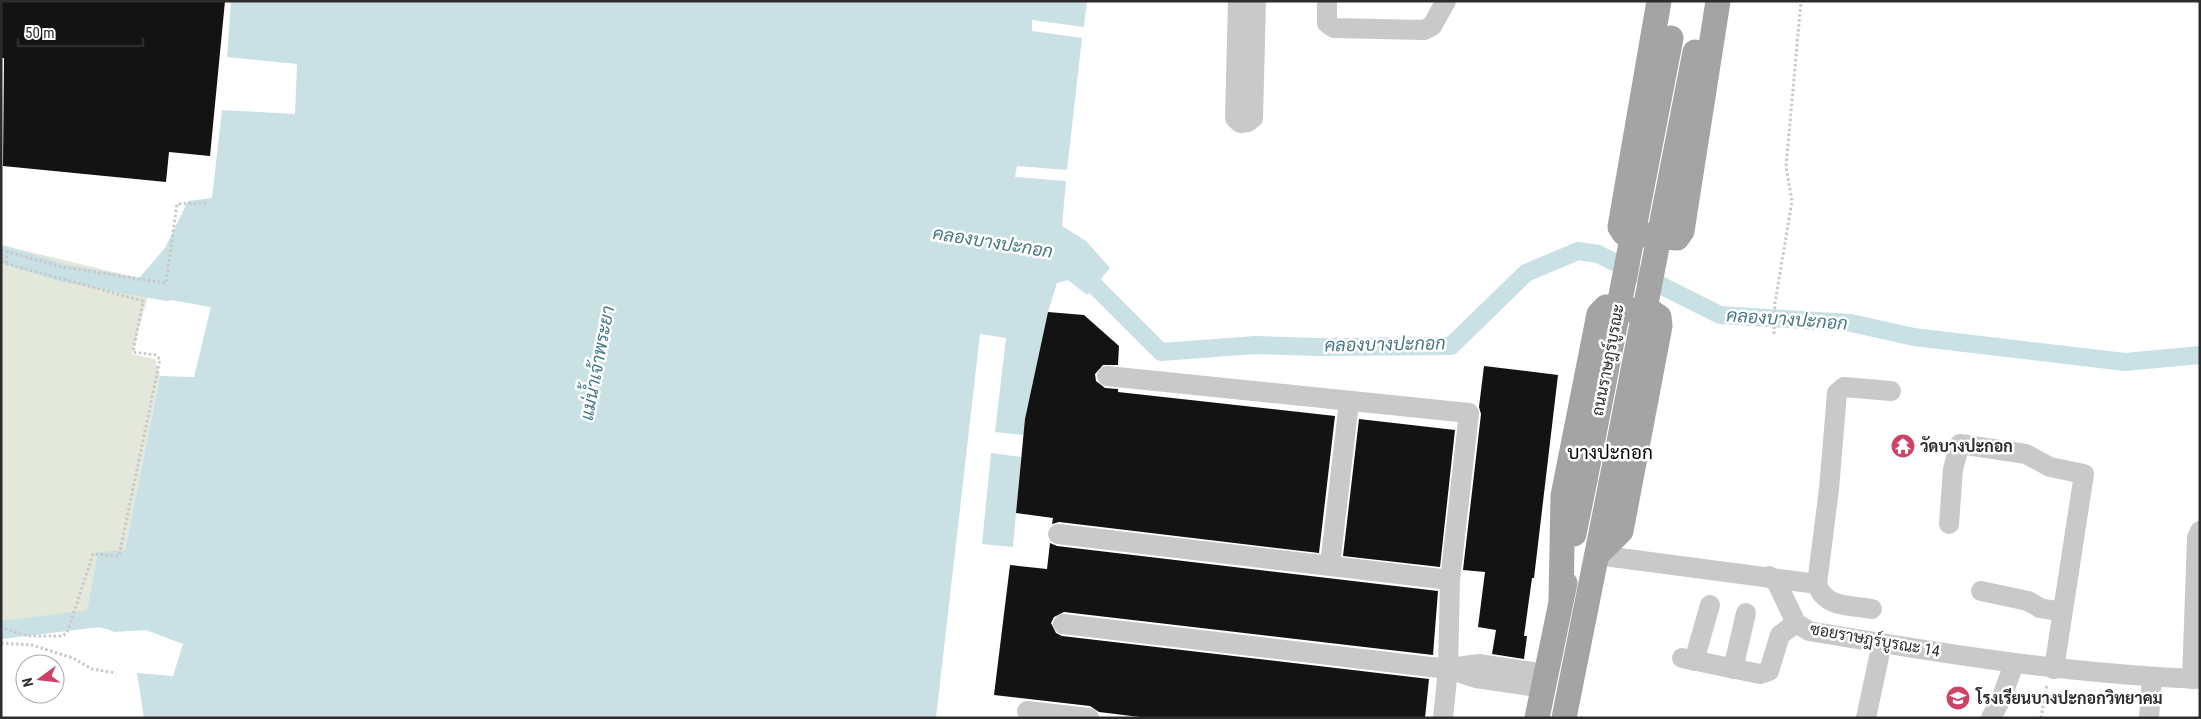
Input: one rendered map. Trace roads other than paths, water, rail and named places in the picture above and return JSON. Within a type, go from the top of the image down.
[{"type":"main road","points":[[1659,1],[1620,227],[1624,233],[1677,238],[1682,231],[1718,1]]},
{"type":"main road","name":"ถนนราษฎร์บูรณะ","points":[[1537,718],[1671,38],[1676,1]]},
{"type":"main road","name":"ถนนราษฎร์บูรณะ","points":[[1564,718],[1696,52],[1702,1]]},
{"type":"main road","points":[[1561,600],[1563,496],[1599,314],[1606,307],[1653,313],[1659,318],[1660,326],[1621,531],[1597,555]]},
{"type":"street","points":[[1238,1],[1235,118],[1240,123],[1248,122],[1253,118],[1256,1]]},
{"type":"street","points":[[1327,1],[1327,23],[1334,28],[1424,30],[1432,26],[1446,1]]},
{"type":"street","points":[[1107,376],[1470,413],[1450,580],[1448,669],[1443,718]]},
{"type":"street","points":[[1872,609],[1828,602],[1820,594],[1817,584],[1829,489],[1837,393],[1844,387],[1891,391]]},
{"type":"street","points":[[1330,564],[1349,402]]},
{"type":"street","points":[[1949,524],[1954,469],[1960,444],[2026,454],[2050,467],[2084,474],[2052,668]]},
{"type":"street","points":[[2196,679],[2197,538],[2200,532]]},
{"type":"street","points":[[1058,534],[1330,564],[1450,580]]},
{"type":"street","points":[[1597,555],[1769,576],[1817,584]]},
{"type":"street","name":"ซอยราษฎร์บูรณะ 14","points":[[1769,576],[1777,583],[1796,622],[1809,631],[2014,664],[2152,678],[2196,679]]},
{"type":"street","points":[[1981,591],[2028,602],[2040,608],[2062,612]]},
{"type":"street","points":[[1710,604],[1688,659],[1760,674],[1768,671],[1780,635],[1796,622]]},
{"type":"street","points":[[1733,669],[1746,612]]},
{"type":"street","points":[[1063,624],[1448,669],[1476,678],[1544,681]]},
{"type":"street","points":[[1866,718],[1882,643]]},
{"type":"street","points":[[1991,718],[2001,700],[2014,664]]},
{"type":"street","points":[[2149,718],[2152,678]]},
{"type":"street","points":[[1027,711],[1089,718]]},
{"type":"water","name":"แม่น้ำเจ้าพระยา","points":[[231,1],[1087,1],[1084,27],[1032,20],[1032,31],[1082,38],[1067,170],[1017,166],[1015,177],[1066,181],[1062,226],[1086,241],[1110,268],[1087,295],[1068,280],[1057,283],[1048,312],[1024,435],[995,432],[1006,338],[980,334],[936,718],[144,718],[137,673],[173,676],[183,644],[146,630],[114,632],[85,620],[98,552],[125,550],[160,376],[194,377],[211,307],[148,296],[139,278],[165,248],[188,201],[212,198],[222,110],[295,114],[297,64],[227,57]]},
{"type":"water","points":[[991,453],[1021,457],[1013,547],[982,544]]},
{"type":"waterway","name":"คลองบางปะกอก","points":[[1079,270],[1161,352],[1255,345],[1317,347],[1451,346],[1526,273],[1578,251],[1598,254],[1720,315],[1851,323],[1914,337],[2125,362],[2200,355]]},
{"type":"waterway","points":[[1,254],[63,273],[166,292]]},
{"type":"waterway","points":[[1,630],[99,618],[107,620]]},
{"type":"place","name":"วัดบางปะกอก","points":[[1903,446]]},
{"type":"place","name":"โรงเรียนบางปะกอกวิทยาคม","points":[[1958,698]]},
{"type":"district","name":"บางปะกอก","points":[[1610,452]]}]
